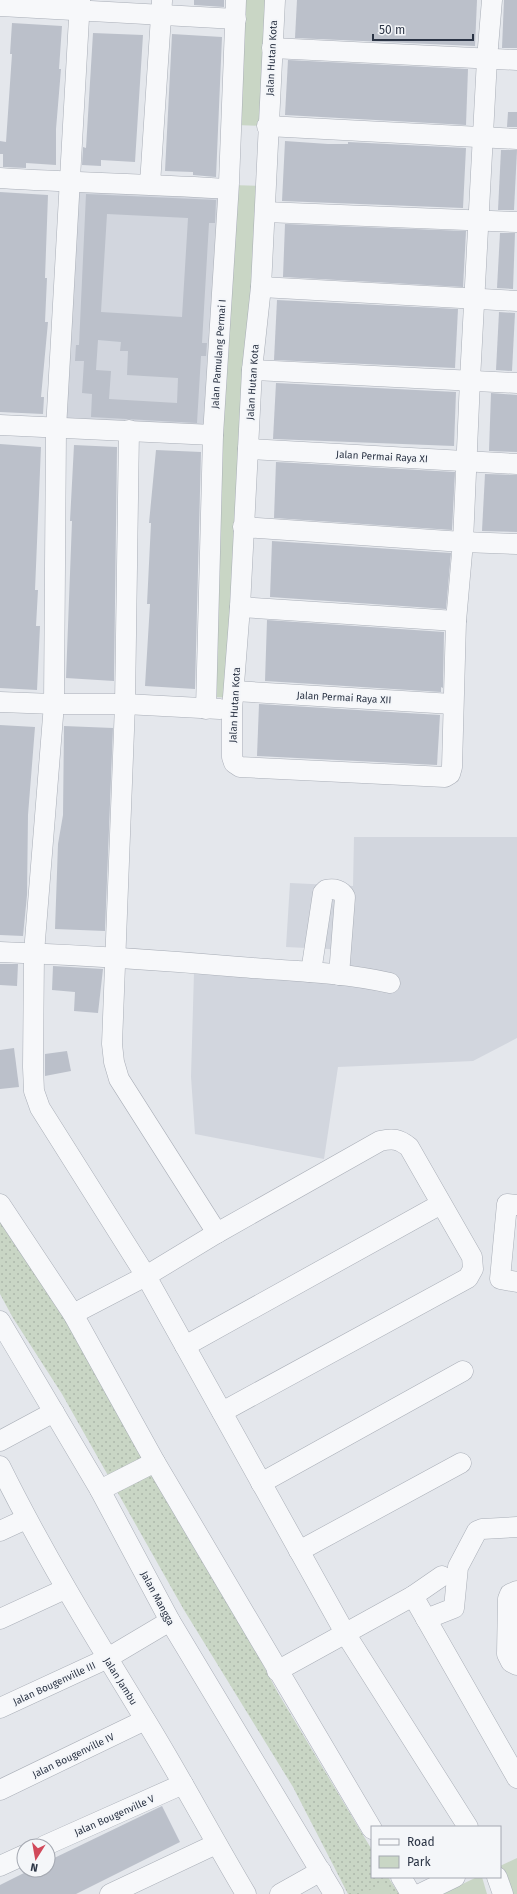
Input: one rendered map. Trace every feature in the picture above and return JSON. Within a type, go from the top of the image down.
[{"type":"street","name":"Jalan Hutan Kota","points":[[275,0],[267,126],[265,212],[261,287],[252,370],[240,607],[233,700],[232,756],[234,763],[240,767],[445,777],[450,774],[452,767],[453,704]]},
{"type":"street","points":[[453,704],[456,621],[463,542],[487,59],[492,0]]},
{"type":"street","points":[[0,6],[80,5],[236,10]]},
{"type":"street","points":[[80,5],[56,429],[54,704],[34,953],[34,1090],[38,1102],[52,1127],[146,1276],[345,1633],[467,1826]]},
{"type":"street","points":[[150,184],[162,7]]},
{"type":"street","name":"Jalan Pamulang Permai I","points":[[206,709],[213,435],[228,188],[236,10]]},
{"type":"street","points":[[272,48],[517,60]]},
{"type":"street","points":[[267,126],[517,139]]},
{"type":"street","points":[[0,178],[69,183],[150,184],[228,188]]},
{"type":"street","points":[[265,212],[517,222]]},
{"type":"street","points":[[261,287],[517,301]]},
{"type":"street","points":[[252,370],[517,383]]},
{"type":"street","points":[[0,425],[56,429],[129,430],[213,435]]},
{"type":"street","points":[[129,430],[125,704],[117,957],[112,1044],[114,1062],[119,1079],[217,1233]]},
{"type":"street","name":"Jalan Permai Raya XI","points":[[248,449],[517,464]]},
{"type":"street","points":[[243,526],[463,542],[517,544]]},
{"type":"street","points":[[240,607],[456,621]]},
{"type":"street","name":"Jalan Permai Raya XII","points":[[0,702],[125,704],[206,709],[233,700],[453,704]]},
{"type":"street","points":[[311,972],[324,893],[326,890],[335,890],[341,891],[345,897],[339,974]]},
{"type":"street","points":[[0,952],[117,957],[339,974],[364,977],[390,983]]},
{"type":"street","points":[[73,1314],[146,1276],[217,1233],[380,1141],[391,1138],[400,1139],[409,1147],[472,1257],[473,1269],[468,1278],[222,1412]]},
{"type":"street","points":[[0,1204],[73,1314],[155,1462],[277,1671],[371,1827]]},
{"type":"street","points":[[185,1346],[441,1204]]},
{"type":"street","points":[[517,1205],[507,1204],[500,1279],[517,1282]]},
{"type":"street","name":"Jalan Mangga","points":[[0,1321],[100,1490],[170,1622],[334,1894]]},
{"type":"street","points":[[261,1483],[463,1371]]},
{"type":"street","points":[[0,1441],[54,1412]]},
{"type":"street","points":[[100,1490],[155,1462]]},
{"type":"street","points":[[299,1551],[461,1463]]},
{"type":"street","name":"Jalan Jambu","points":[[0,1466],[26,1519],[64,1589],[145,1720],[246,1894]]},
{"type":"street","points":[[0,1531],[26,1519]]},
{"type":"street","points":[[426,1619],[454,1608],[458,1567],[477,1531],[482,1529],[517,1527]]},
{"type":"street","points":[[277,1671],[413,1596],[442,1576]]},
{"type":"street","points":[[0,1619],[64,1589]]},
{"type":"street","points":[[517,1591],[510,1594],[508,1599],[507,1654],[510,1662],[517,1665]]},
{"type":"street","points":[[413,1596],[517,1778]]},
{"type":"street","name":"Jalan Bougenville III","points":[[0,1708],[106,1659],[170,1622]]},
{"type":"street","name":"Jalan Bougenville IV","points":[[0,1790],[145,1720]]},
{"type":"street","name":"Jalan Bougenville V","points":[[56,1841],[183,1784]]},
{"type":"street","points":[[110,1894],[216,1844]]},
{"type":"street","points":[[0,1866],[16,1859]]},
{"type":"street","points":[[280,1894],[321,1871]]},
{"type":"street","points":[[402,1878],[411,1894]]},
{"type":"street","points":[[420,1894],[453,1878]]},
{"type":"street","points":[[497,1878],[503,1894]]},
{"type":"shaded area","points":[[69,183],[228,189],[213,435],[56,429]]},
{"type":"shaded area","points":[[354,837],[517,837],[517,1038],[473,1061],[338,1067],[324,1159],[195,1134],[191,1077],[194,972],[349,984],[349,950],[286,947],[290,883],[353,886]]},
{"type":"green space","points":[[240,0],[273,0],[265,126],[236,125]]},
{"type":"green space","points":[[231,185],[264,186],[240,698],[209,697]]},
{"type":"green space","points":[[0,1197],[157,1466],[278,1693],[371,1848],[371,1878],[389,1878],[399,1894],[348,1894],[293,1787],[184,1610],[62,1394],[13,1318],[0,1294]]},
{"type":"green space","points":[[517,1858],[517,1894],[498,1894],[499,1878],[501,1878],[501,1866]]},
{"type":"green space","points":[[475,1878],[482,1878],[487,1894],[442,1894]]},
{"type":"green space","points":[[385,1883],[391,1894],[361,1894]]},
{"type":"building","points":[[194,0],[224,0],[224,7],[194,5]]},
{"type":"building","points":[[297,0],[477,0],[475,46],[295,38]]},
{"type":"building","points":[[504,0],[517,0],[517,48],[502,48]]},
{"type":"building","points":[[12,23],[62,26],[59,69],[61,69],[56,129],[56,165],[26,163],[26,168],[3,167],[3,154],[0,154],[0,141],[6,142],[12,54],[10,54]]},
{"type":"building","points":[[93,33],[143,35],[135,162],[101,160],[101,166],[82,165],[83,147],[86,148]]},
{"type":"building","points":[[172,34],[222,37],[216,177],[193,175],[193,172],[165,171]]},
{"type":"building","points":[[288,60],[468,69],[466,125],[285,115]]},
{"type":"building","points":[[508,112],[517,112],[517,127],[507,127]]},
{"type":"building","points":[[285,141],[328,144],[348,144],[348,142],[466,148],[463,208],[282,201]]},
{"type":"building","points":[[501,150],[517,150],[514,210],[498,210]]},
{"type":"building","points":[[0,192],[48,195],[45,322],[48,322],[41,397],[44,397],[43,414],[0,412]]},
{"type":"building","points":[[86,194],[216,200],[215,223],[209,223],[202,343],[207,343],[206,356],[201,356],[197,423],[91,417],[92,394],[82,393],[84,361],[75,361],[76,345],[79,345]],"holes":[[[107,214],[188,218],[182,317],[101,312]],[[98,340],[121,342],[120,351],[128,351],[127,375],[178,378],[177,403],[109,399],[111,371],[96,370]]]},
{"type":"building","points":[[285,224],[466,231],[463,287],[283,277]]},
{"type":"building","points":[[500,233],[515,233],[513,289],[497,288]]},
{"type":"building","points":[[277,300],[458,309],[455,368],[274,360]]},
{"type":"building","points":[[499,312],[515,313],[512,371],[496,370]]},
{"type":"building","points":[[276,383],[456,392],[454,446],[273,439]]},
{"type":"building","points":[[491,393],[517,395],[517,452],[489,451]]},
{"type":"building","points":[[0,444],[41,447],[35,590],[38,590],[36,626],[40,626],[37,690],[0,688]]},
{"type":"building","points":[[74,445],[117,447],[114,681],[66,678],[72,521],[70,521]]},
{"type":"building","points":[[156,450],[201,452],[195,689],[145,686],[150,604],[147,604],[151,523],[149,523]]},
{"type":"building","points":[[276,462],[455,472],[452,530],[274,518]]},
{"type":"building","points":[[485,474],[517,475],[517,532],[482,531]]},
{"type":"building","points":[[272,541],[451,553],[446,609],[270,597]]},
{"type":"building","points":[[267,620],[444,632],[443,688],[441,687],[441,692],[265,681]]},
{"type":"building","points":[[259,704],[440,715],[437,765],[257,756]]},
{"type":"building","points":[[0,725],[35,727],[28,815],[27,895],[23,936],[0,935]]},
{"type":"building","points":[[64,726],[113,728],[105,931],[55,929],[58,844],[63,815]]},
{"type":"building","points":[[0,964],[18,964],[17,986],[0,985]]},
{"type":"building","points":[[53,966],[103,969],[98,1013],[74,1011],[75,992],[52,990]]},
{"type":"building","points":[[14,1048],[19,1087],[0,1089],[0,1050]]},
{"type":"building","points":[[67,1051],[71,1071],[45,1076],[45,1054]]},
{"type":"building","points":[[162,1806],[180,1842],[76,1894],[0,1894],[0,1885],[16,1877],[56,1878],[56,1857]]}]
